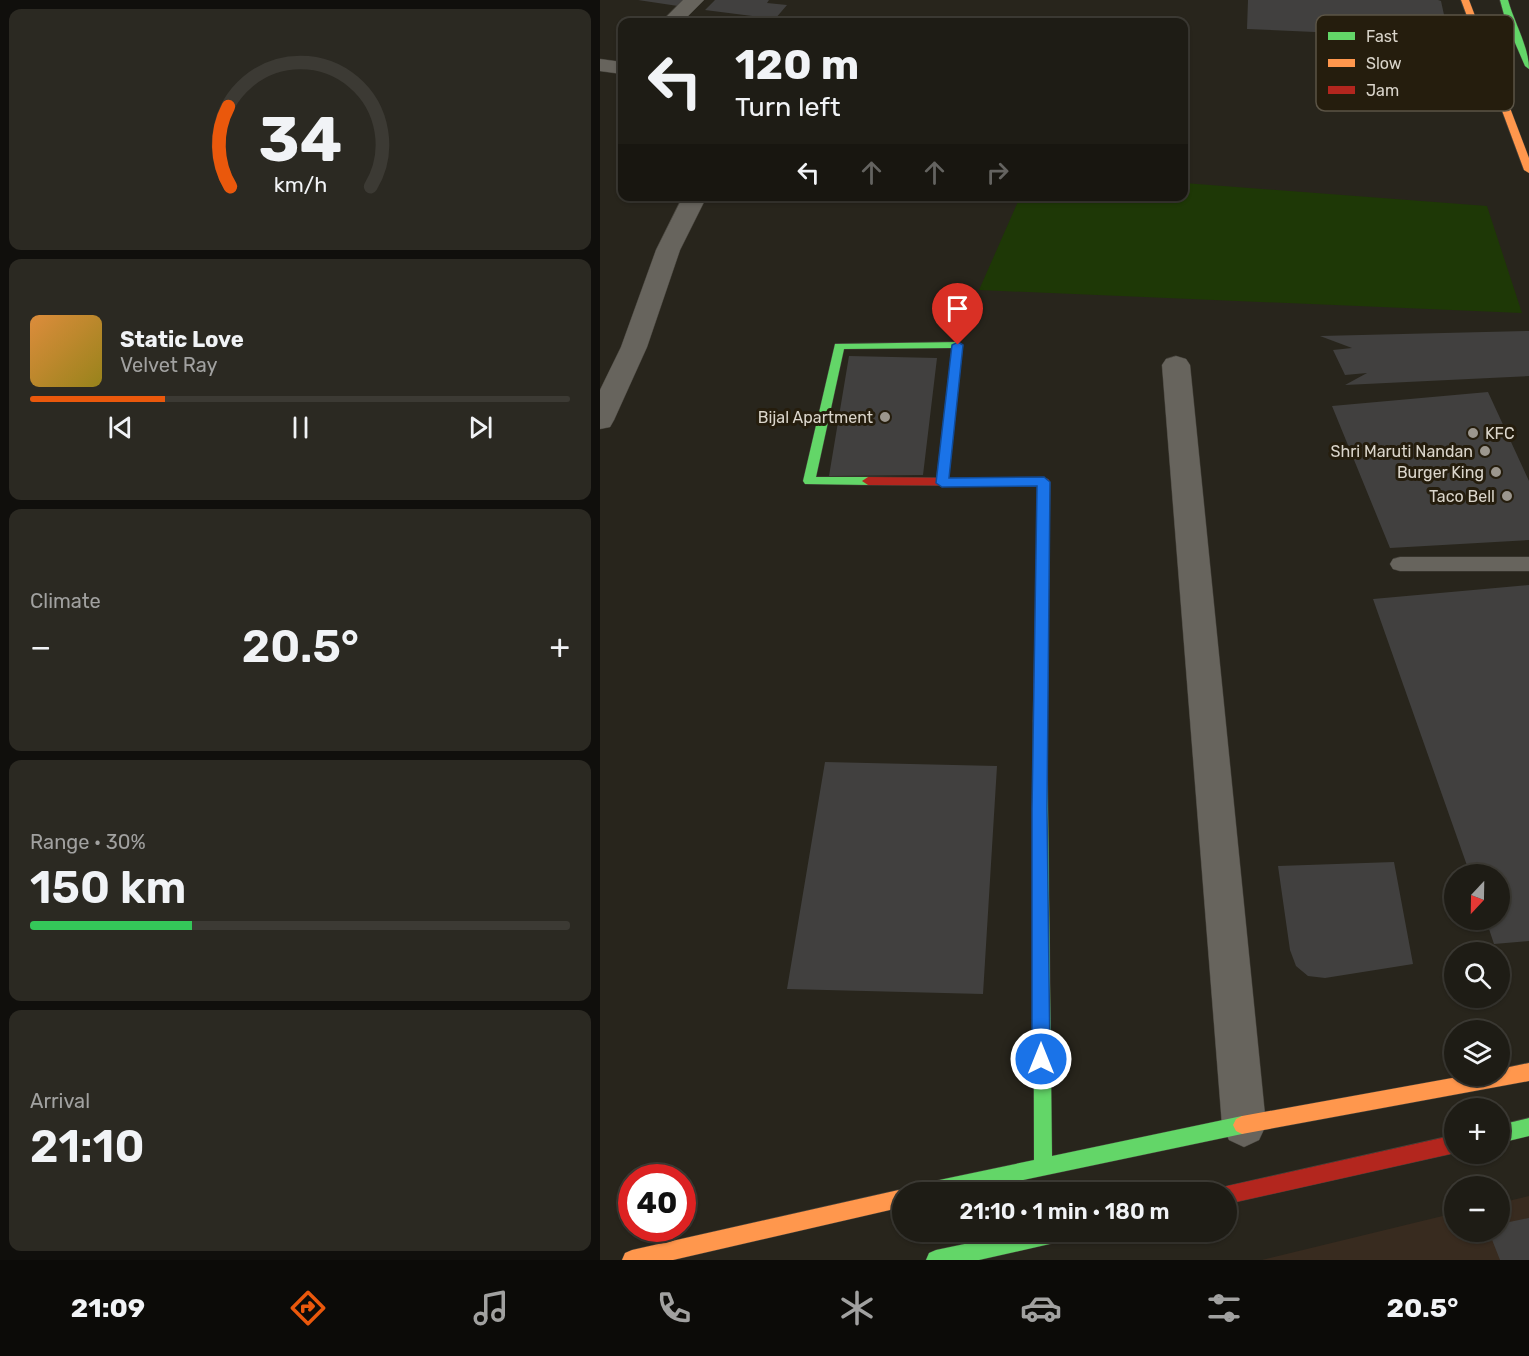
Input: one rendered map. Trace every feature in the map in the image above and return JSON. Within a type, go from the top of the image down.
[{"type":"main road","points":[[1465,0],[1471,15]]},
{"type":"main road","points":[[1504,0],[1508,15]]},
{"type":"main road","points":[[1514,31],[1529,66]]},
{"type":"main road","points":[[1507,111],[1529,170]]},
{"type":"main road","points":[[942,483],[958,345],[839,346],[808,481],[942,483],[1044,482],[1039,809],[1043,1165]]},
{"type":"main road","points":[[969,1182],[1244,1125],[1529,1072]]},
{"type":"main road","points":[[1510,1132],[1529,1128]]},
{"type":"main road","points":[[1237,1193],[1444,1146]]},
{"type":"main road","points":[[632,1260],[892,1200]]},
{"type":"main road","points":[[936,1260],[1018,1242]]},
{"type":"street","points":[[675,18],[694,0]]},
{"type":"street","points":[[600,65],[618,67]]},
{"type":"street","points":[[600,420],[634,347],[668,250],[692,201]]},
{"type":"street","points":[[1176,365],[1244,1125]]},
{"type":"lane","points":[[1400,564],[1529,564]]},
{"type":"shaded area","points":[[1529,1196],[1529,1260],[1262,1260],[1444,1216],[1444,1242],[1510,1242],[1510,1201]]},
{"type":"green space","points":[[1188,183],[1487,206],[1522,313],[979,290],[1018,201],[1188,201]]},
{"type":"building","points":[[638,0],[684,0],[678,6]]},
{"type":"building","points":[[715,0],[769,0],[767,3],[787,5],[776,18],[705,10]]},
{"type":"building","points":[[1248,0],[1438,0],[1441,1],[1444,15],[1316,15],[1316,32],[1247,29]]},
{"type":"building","points":[[1529,331],[1529,376],[1345,385],[1367,373],[1345,375],[1333,350],[1352,348],[1320,336]]},
{"type":"building","name":"Bijal Apartment","points":[[849,356],[937,358],[923,475],[829,476]]},
{"type":"building","points":[[1488,392],[1529,481],[1529,540],[1390,548],[1332,406]]},
{"type":"building","points":[[1529,585],[1529,941],[1493,942],[1489,930],[1510,930],[1510,864],[1466,864],[1373,599]]},
{"type":"building","points":[[825,762],[997,766],[983,994],[787,989]]},
{"type":"building","points":[[1394,862],[1413,964],[1325,978],[1308,976],[1296,966],[1290,950],[1278,866]]},
{"type":"building","points":[[1529,1218],[1529,1260],[1500,1260],[1493,1242],[1510,1242],[1510,1222]]},
{"type":"traffic: fast","points":[[1504,0],[1508,15]]},
{"type":"traffic: fast","points":[[1514,31],[1529,66]]},
{"type":"traffic: fast","points":[[868,481],[809,481],[839,346],[958,345],[942,483]]},
{"type":"traffic: fast","points":[[1040,721],[1043,1165]]},
{"type":"traffic: fast","points":[[972,1182],[1242,1125]]},
{"type":"traffic: fast","points":[[1510,1132],[1529,1127]]},
{"type":"traffic: fast","points":[[936,1260],[1018,1242]]},
{"type":"traffic: slow","points":[[1465,0],[1471,15]]},
{"type":"traffic: slow","points":[[1507,111],[1529,170]]},
{"type":"traffic: slow","points":[[1242,1125],[1529,1072]]},
{"type":"traffic: slow","points":[[632,1260],[892,1201]]},
{"type":"traffic: jam","points":[[868,481],[1044,482],[1040,721]]},
{"type":"traffic: jam","points":[[1237,1193],[1444,1146]]},
{"type":"place","name":"Bijal Apartment","points":[[885,417]]},
{"type":"place","name":"KFC","points":[[1473,433]]},
{"type":"place","name":"Shri Maruti Nandan","points":[[1485,451]]},
{"type":"place","name":"Burger King","points":[[1496,472]]},
{"type":"place","name":"Taco Bell","points":[[1507,496]]},
{"type":"route","points":[[958,345],[942,483],[1044,482],[1039,809],[1041,1059]]}]
